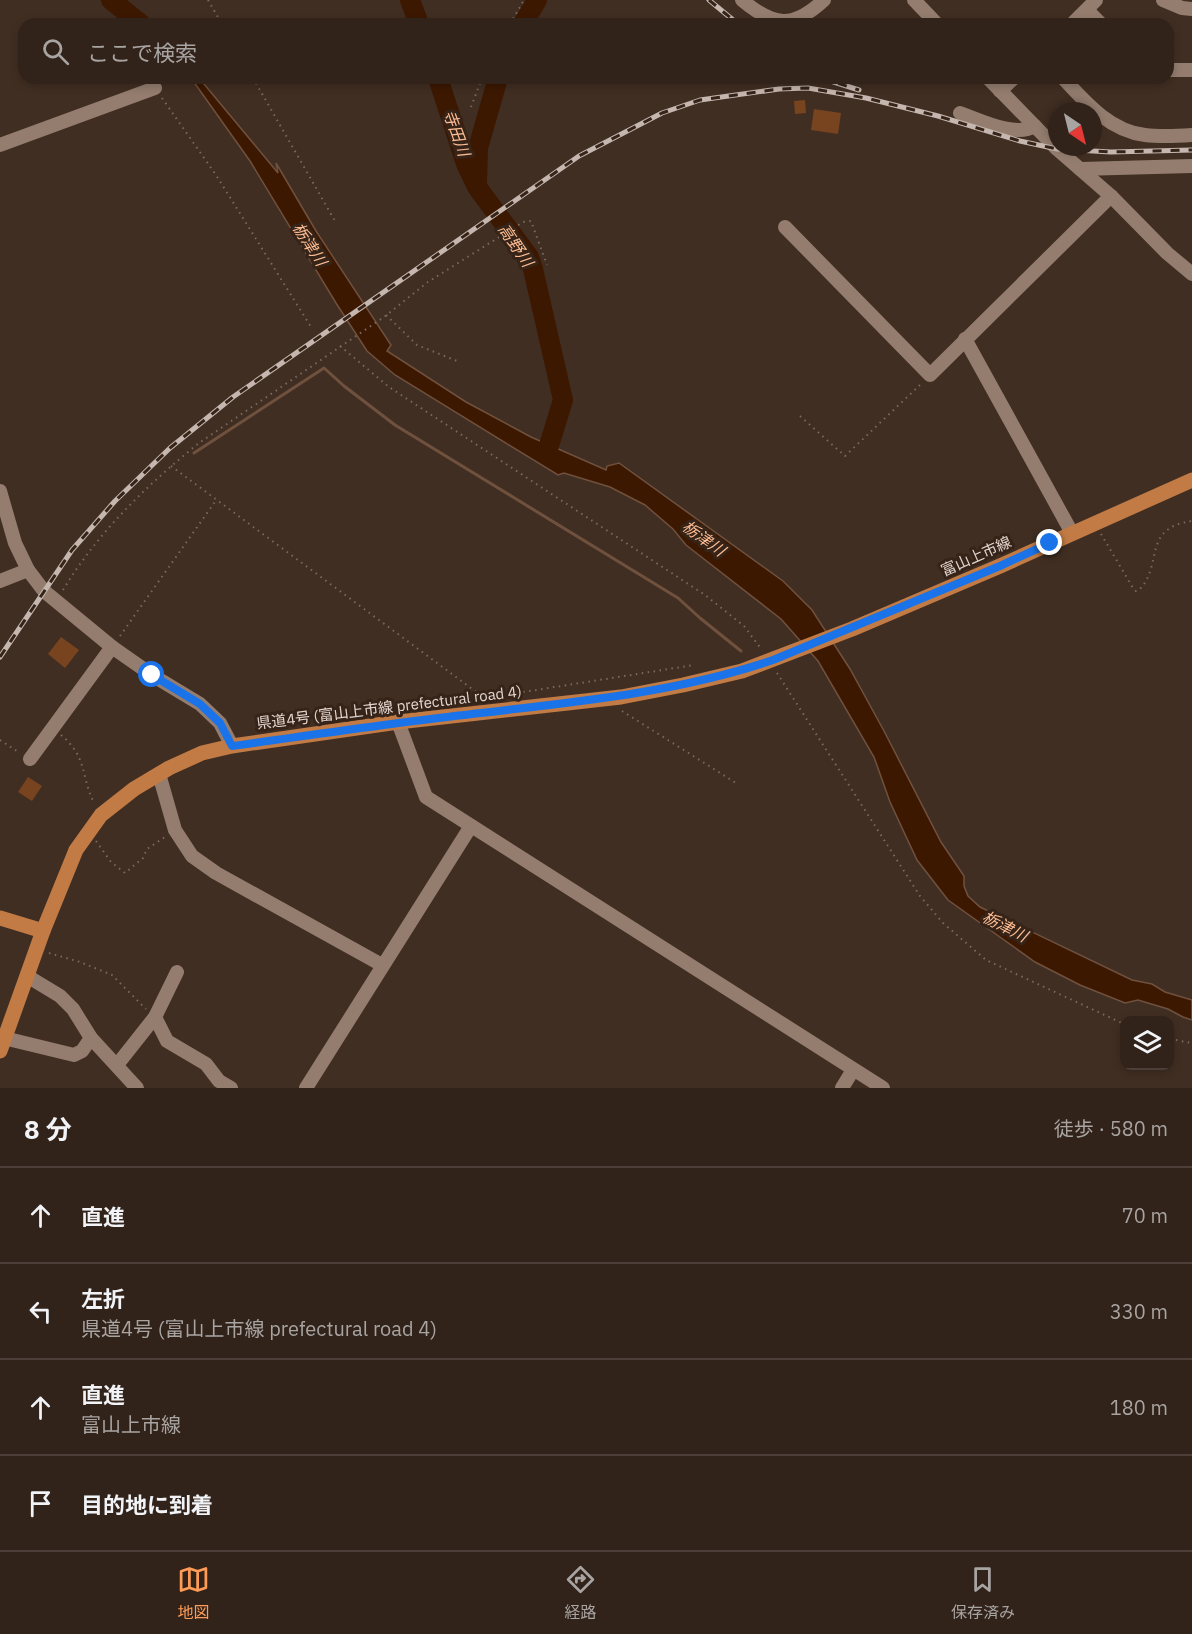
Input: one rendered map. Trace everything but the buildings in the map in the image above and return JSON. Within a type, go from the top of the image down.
[{"type":"main road","name":"富山上市線","points":[[773,660],[1000,566],[1192,480]]},
{"type":"main road","name":"県道4号 (富山上市線 prefectural road 4)","points":[[2,1042],[76,850],[106,811],[134,789],[159,774],[202,753],[232,746],[398,722],[621,697],[683,685],[773,660]]},
{"type":"main road","points":[[0,918],[43,931]]},
{"type":"street","points":[[742,0],[770,18]]},
{"type":"street","points":[[802,18],[824,0]]},
{"type":"street","points":[[914,0],[931,18]]},
{"type":"street","points":[[1163,0],[1182,8],[1192,9]]},
{"type":"street","points":[[1078,18],[1091,5]]},
{"type":"street","points":[[1174,70],[1192,70]]},
{"type":"street","points":[[994,84],[1056,149],[1111,196],[1167,253],[1192,274]]},
{"type":"street","points":[[1000,91],[1008,84]]},
{"type":"street","points":[[1070,84],[1094,110],[1123,129],[1144,135],[1192,135]]},
{"type":"street","points":[[0,145],[155,88]]},
{"type":"street","points":[[960,113],[1014,131],[1029,130],[1035,126]]},
{"type":"street","points":[[1080,170],[1192,166]]},
{"type":"street","points":[[785,227],[930,375],[1111,196]]},
{"type":"street","points":[[965,339],[1072,533]]},
{"type":"street","points":[[0,491],[15,543],[28,570],[44,591],[112,647],[200,704],[220,723],[232,746]]},
{"type":"street","points":[[0,581],[28,570]]},
{"type":"street","points":[[30,759],[112,647]]},
{"type":"street","points":[[398,722],[426,797],[883,1088]]},
{"type":"street","points":[[159,774],[175,830],[192,856],[216,873],[382,965]]},
{"type":"street","points":[[306,1088],[471,826]]},
{"type":"street","points":[[117,1065],[155,1017],[177,972]]},
{"type":"street","points":[[27,976],[60,996],[73,1009],[91,1038],[137,1088]]},
{"type":"street","points":[[155,1017],[167,1041],[206,1064],[219,1081],[231,1088]]},
{"type":"street","points":[[2,1042],[74,1055],[82,1051],[91,1038]]},
{"type":"street","points":[[842,1088],[853,1070]]},
{"type":"path","points":[[208,0],[218,18]]},
{"type":"path","points":[[514,18],[524,0]]},
{"type":"path","points":[[256,84],[335,220]]},
{"type":"path","points":[[471,107],[480,84]]},
{"type":"path","points":[[155,88],[216,175],[311,327]]},
{"type":"path","points":[[56,600],[75,569],[107,528],[171,466],[199,443],[385,316],[429,282],[523,222],[531,221],[547,265]]},
{"type":"path","points":[[385,316],[417,345],[457,361]]},
{"type":"path","points":[[800,416],[845,456],[930,375]]},
{"type":"path","points":[[171,466],[489,701],[498,696],[694,665]]},
{"type":"path","points":[[112,647],[217,499]]},
{"type":"path","points":[[1094,524],[1136,591],[1142,589],[1148,579],[1155,549],[1165,532],[1177,525],[1192,521]]},
{"type":"path","points":[[623,711],[736,783]]},
{"type":"path","points":[[54,729],[77,751],[82,761],[87,788],[94,803],[106,811]]},
{"type":"path","points":[[0,740],[30,759]]},
{"type":"path","points":[[90,831],[111,862],[126,873],[143,858],[147,849],[175,830]]},
{"type":"path","points":[[36,950],[80,962],[112,975],[155,1017]]},
{"type":"path","points":[[1174,1040],[1192,1043]]},
{"type":"water","points":[[195,84],[204,84],[278,173],[276,163],[316,231],[391,345],[387,351],[466,402],[531,437],[606,470],[607,466],[619,463],[783,581],[812,610],[850,669],[941,842],[964,876],[964,886],[968,896],[980,907],[1132,980],[1152,984],[1165,992],[1192,1000],[1192,1020],[1168,1009],[1138,1000],[1125,1003],[1080,985],[1035,962],[948,900],[917,860],[890,802],[874,757],[818,661],[781,619],[686,545],[673,529],[645,505],[610,487],[564,473],[558,475],[395,375],[367,351],[250,161]]},
{"type":"waterway","name":"栃津川","points":[[111,0],[134,18]]},
{"type":"waterway","name":"寺田川","points":[[410,0],[417,18]]},
{"type":"waterway","name":"高野川","points":[[526,18],[537,0]]},
{"type":"waterway","name":"高野川","points":[[440,84],[466,164],[477,187],[529,257],[533,269],[563,400],[547,452]]},
{"type":"waterway","name":"高野川","points":[[477,183],[478,148],[496,84]]},
{"type":"waterway","points":[[194,453],[324,368],[395,425],[678,598],[741,651]]},
{"type":"railway","points":[[709,0],[731,18]]},
{"type":"railway","points":[[840,84],[859,90]]},
{"type":"railway","points":[[0,657],[72,550],[115,501],[170,448],[233,397],[579,156],[662,113],[700,100],[779,89],[808,88],[866,98],[938,116],[1020,141],[1057,149],[1111,152],[1192,150]]},
{"type":"route","points":[[152,675],[200,704],[220,723],[232,746],[398,722],[621,697],[683,685],[773,660],[852,629],[1050,543]]}]
